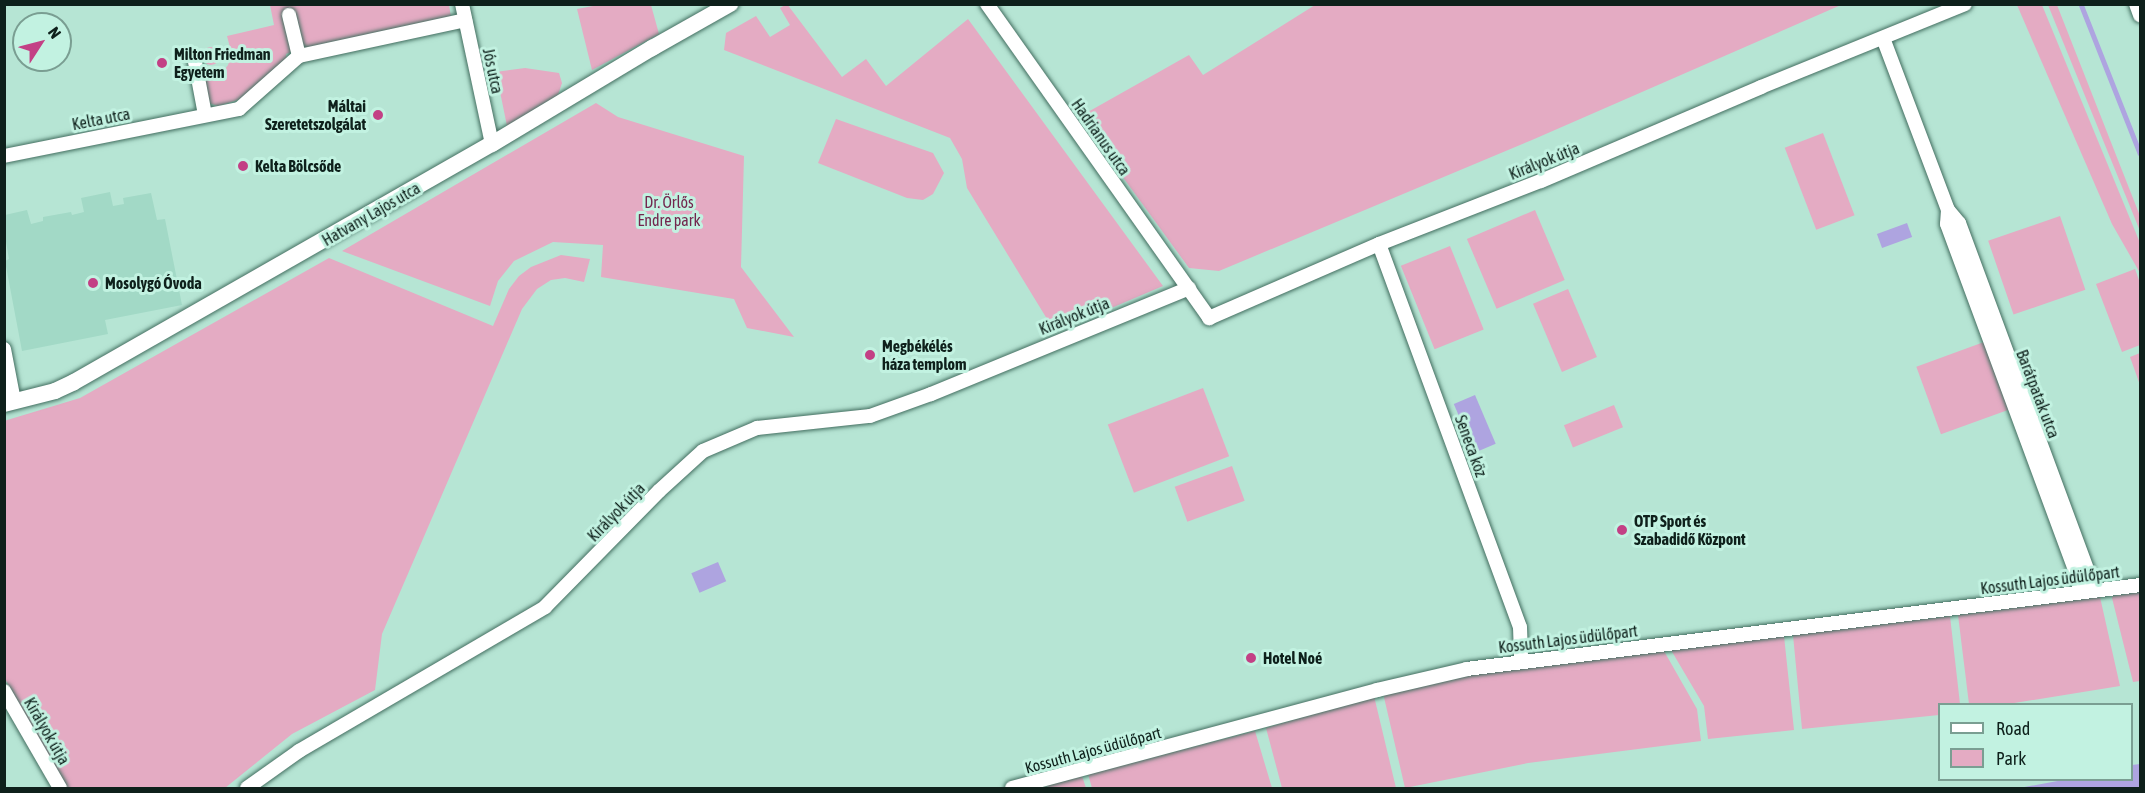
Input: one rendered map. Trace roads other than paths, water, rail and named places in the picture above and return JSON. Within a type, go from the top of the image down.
[{"type":"street","name":"Jós utca","points":[[462,4],[492,144]]},
{"type":"street","name":"Hatvany Lajos utca","points":[[9,403],[55,391],[74,382],[492,144],[729,4]]},
{"type":"street","name":"Hadrianus utca","points":[[987,4],[1189,288]]},
{"type":"street","name":"Királyok útja","points":[[247,789],[299,752],[544,607],[703,451],[757,428],[870,416],[931,394],[1189,288],[1209,318],[1379,244],[1541,181],[1761,87],[1965,4]]},
{"type":"street","points":[[2136,4],[2140,15]]},
{"type":"street","points":[[289,15],[298,56]]},
{"type":"street","name":"Kelta utca","points":[[4,156],[239,109],[298,56],[465,20]]},
{"type":"street","name":"Barátpatak utca","points":[[1883,38],[1948,210],[1947,224],[2089,592]]},
{"type":"street","points":[[195,62],[205,115]]},
{"type":"street","name":"Seneca köz","points":[[1379,244],[1520,627],[1521,661]]},
{"type":"street","points":[[4,349],[9,403]]},
{"type":"street","name":"Kossuth Lajos üdülőpart","points":[[1012,789],[1377,690],[1467,669],[2140,585]]},
{"type":"street","name":"Királyok útja","points":[[4,691],[60,789]]},
{"type":"waterway","points":[[2081,4],[2140,153]]},
{"type":"place","name":"Milton Friedman Egyetem","points":[[162,63]]},
{"type":"place","name":"Máltai Szeretetszolgálat","points":[[378,115]]},
{"type":"place","name":"Kelta Bölcsőde","points":[[243,166]]},
{"type":"place","name":"Mosolygó Óvoda","points":[[93,283]]},
{"type":"place","name":"Megbékélés háza templom","points":[[870,355]]},
{"type":"place","name":"OTP Sport és Szabadidő Központ","points":[[1622,530]]},
{"type":"place","name":"Hotel Noé","points":[[1251,658]]},
{"type":"park label","name":"Dr. Örlős Endre park","points":[[669,211]]}]
